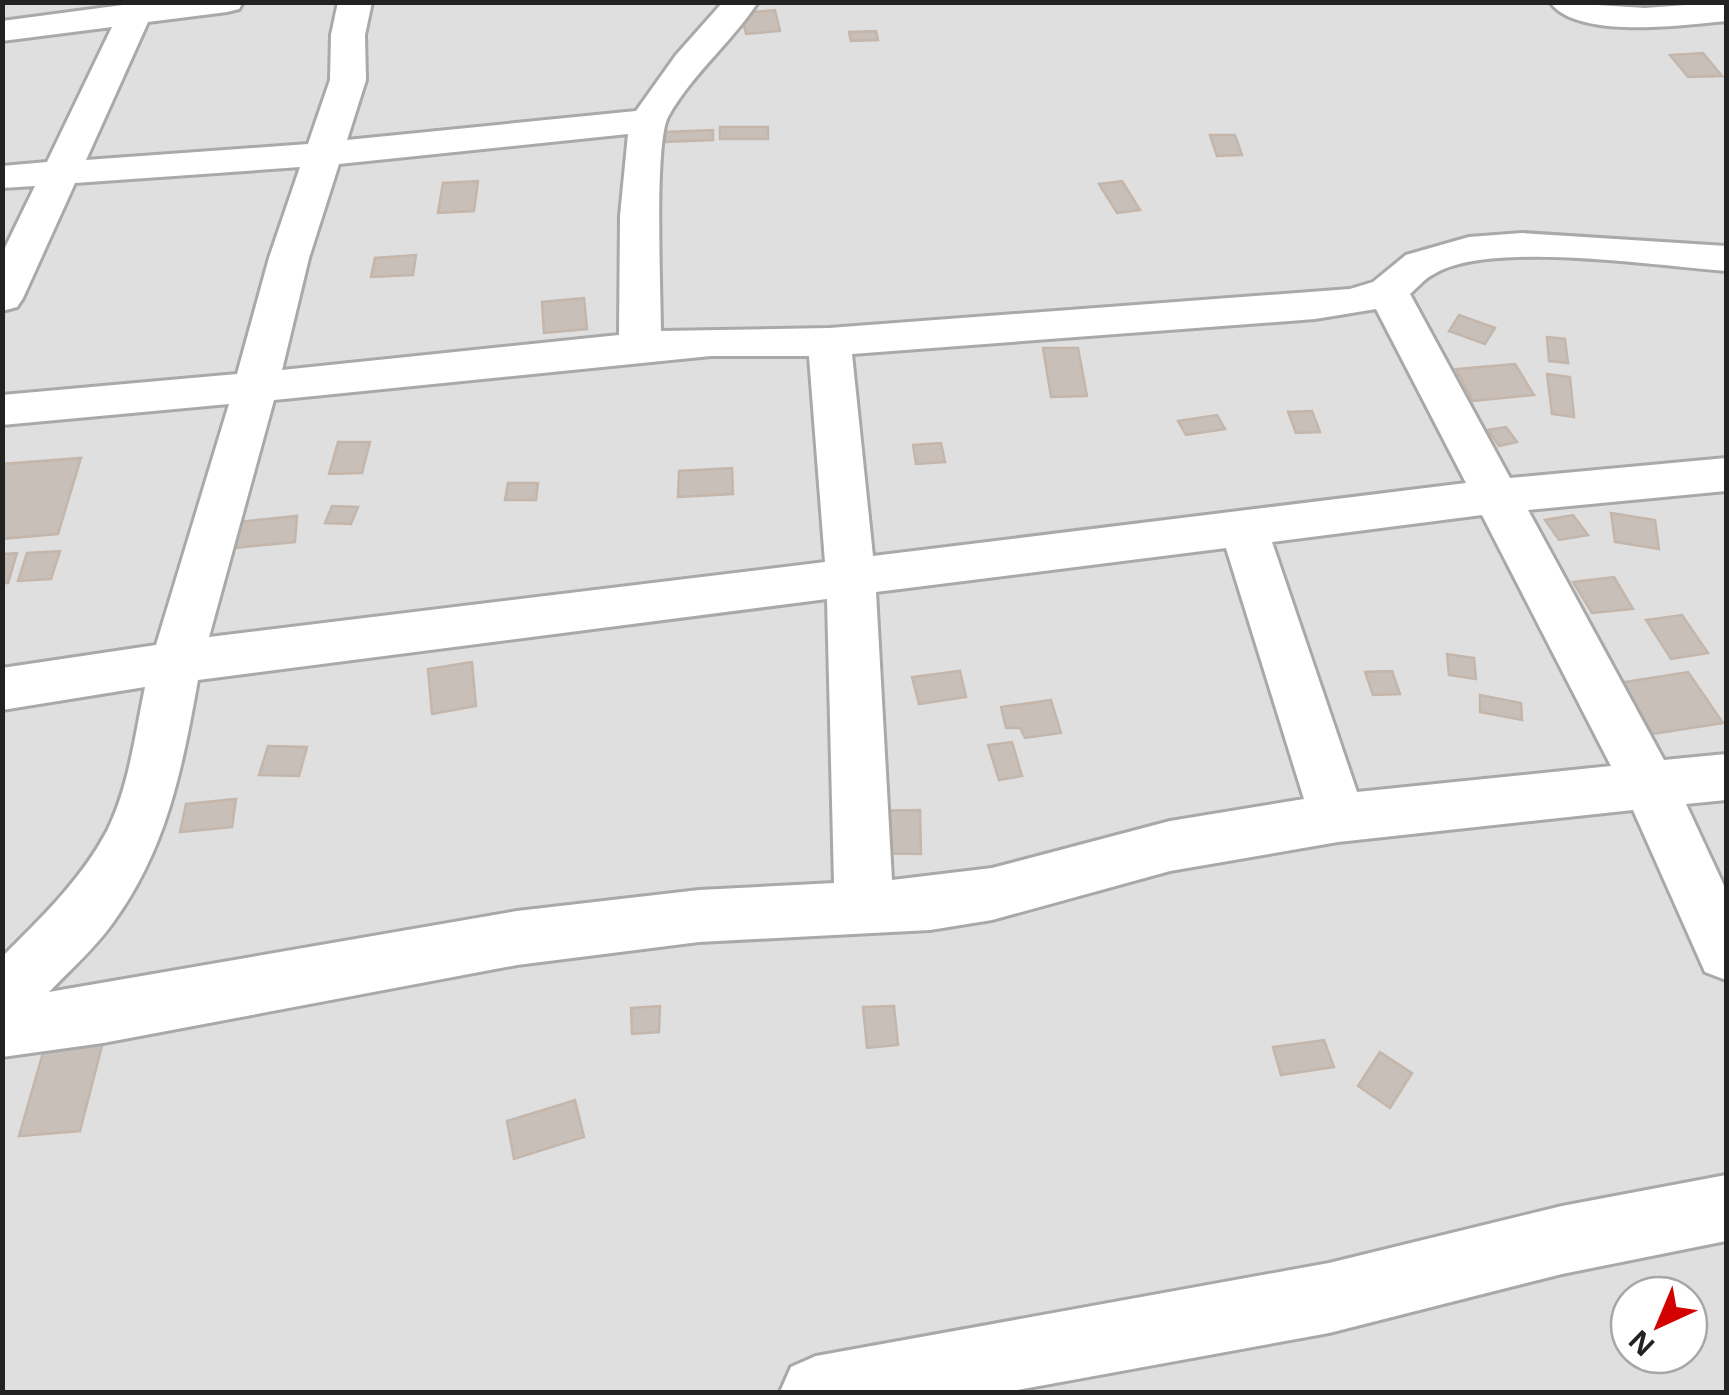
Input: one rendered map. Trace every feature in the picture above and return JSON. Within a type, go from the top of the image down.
[{"type":"street","points":[[2,31],[228,2]]},
{"type":"street","points":[[2,1000],[92,906],[130,843],[150,791],[176,662],[258,387],[289,258],[348,80],[348,34],[355,2]]},
{"type":"street","points":[[640,347],[640,216],[647,121],[688,62],[742,2]]},
{"type":"street","points":[[1566,2],[1590,14],[1620,20],[1726,11]]},
{"type":"street","points":[[2,298],[135,14]]},
{"type":"street","points":[[2,178],[323,154],[647,121]]},
{"type":"street","points":[[2,410],[640,347],[711,342],[829,342],[1353,302],[1388,291],[1420,264],[1469,249],[1522,245],[1726,258]]},
{"type":"street","points":[[1388,291],[1650,786],[1726,953]]},
{"type":"street","points":[[829,342],[851,578],[864,908]]},
{"type":"street","points":[[2,689],[176,662],[1494,496],[1726,474]]},
{"type":"street","points":[[1244,528],[1338,818]]},
{"type":"street","points":[[2,1028],[103,1014],[517,938],[699,916],[930,904],[992,894],[1170,846],[1338,818],[1726,777]]},
{"type":"street","points":[[816,1392],[1329,1298],[1562,1240],[1726,1208]]},
{"type":"shaded area","points":[[3,3],[1726,3],[1726,1392],[3,1392]]},
{"type":"building","points":[[775,10],[780,31],[746,34],[741,13]]},
{"type":"building","points":[[876,31],[878,40],[851,41],[849,32]]},
{"type":"building","points":[[1703,53],[1722,76],[1688,77],[1670,55]]},
{"type":"building","points":[[720,127],[768,127],[768,139],[720,139]]},
{"type":"building","points":[[713,130],[713,140],[665,142],[665,132]]},
{"type":"building","points":[[1210,135],[1235,135],[1242,155],[1217,156]]},
{"type":"building","points":[[478,181],[474,211],[438,213],[443,183]]},
{"type":"building","points":[[1122,181],[1140,210],[1117,213],[1099,184]]},
{"type":"building","points":[[416,255],[413,275],[371,277],[375,258]]},
{"type":"building","points":[[584,298],[587,329],[544,333],[542,302]]},
{"type":"building","points":[[1459,315],[1495,328],[1485,344],[1449,331]]},
{"type":"building","points":[[1547,337],[1565,339],[1568,363],[1549,361]]},
{"type":"building","points":[[1043,348],[1078,348],[1087,396],[1051,397]]},
{"type":"building","points":[[1515,364],[1534,395],[1473,401],[1456,369]]},
{"type":"building","points":[[1547,374],[1570,377],[1574,417],[1552,414]]},
{"type":"building","points":[[1312,411],[1320,432],[1296,433],[1288,412]]},
{"type":"building","points":[[1217,415],[1225,429],[1186,435],[1178,421]]},
{"type":"building","points":[[1506,427],[1517,442],[1499,446],[1488,430]]},
{"type":"building","points":[[338,442],[370,442],[362,473],[329,474]]},
{"type":"building","points":[[941,443],[945,462],[916,464],[913,445]]},
{"type":"building","points":[[81,458],[58,534],[2,539],[2,464]]},
{"type":"building","points":[[732,468],[733,494],[678,497],[679,471]]},
{"type":"building","points":[[508,483],[538,483],[536,500],[505,500]]},
{"type":"building","points":[[332,506],[358,507],[351,524],[325,523]]},
{"type":"building","points":[[1611,513],[1655,520],[1659,549],[1615,542]]},
{"type":"building","points":[[1573,515],[1588,535],[1559,540],[1545,520]]},
{"type":"building","points":[[297,516],[295,542],[234,548],[238,522]]},
{"type":"building","points":[[60,551],[51,579],[18,581],[27,553]]},
{"type":"building","points":[[17,553],[8,583],[2,583],[2,554]]},
{"type":"building","points":[[1614,577],[1633,609],[1592,613],[1573,582]]},
{"type":"building","points":[[1682,615],[1708,653],[1671,659],[1646,620]]},
{"type":"building","points":[[1447,654],[1474,658],[1476,679],[1449,675]]},
{"type":"building","points":[[472,662],[476,706],[432,714],[428,669]]},
{"type":"building","points":[[960,671],[966,697],[919,704],[912,677]]},
{"type":"building","points":[[1392,671],[1400,694],[1373,695],[1365,672]]},
{"type":"building","points":[[1688,672],[1723,723],[1653,734],[1619,683]]},
{"type":"building","points":[[1480,695],[1521,703],[1522,720],[1480,712]]},
{"type":"building","points":[[1051,700],[1061,733],[1025,738],[1020,728],[1006,728],[1001,707]]},
{"type":"building","points":[[1012,742],[1022,776],[999,780],[988,745]]},
{"type":"building","points":[[268,746],[307,747],[299,776],[259,775]]},
{"type":"building","points":[[236,799],[232,827],[180,832],[186,804]]},
{"type":"building","points":[[920,810],[921,854],[864,853],[863,811]]},
{"type":"building","points":[[660,1006],[659,1032],[632,1034],[631,1008]]},
{"type":"building","points":[[894,1006],[898,1045],[867,1048],[863,1007]]},
{"type":"building","points":[[1324,1040],[1334,1067],[1281,1075],[1273,1047]]},
{"type":"building","points":[[103,1042],[80,1131],[19,1136],[45,1046]]},
{"type":"building","points":[[1380,1052],[1412,1073],[1390,1108],[1358,1086]]},
{"type":"building","points":[[575,1100],[584,1137],[514,1159],[507,1121]]}]
